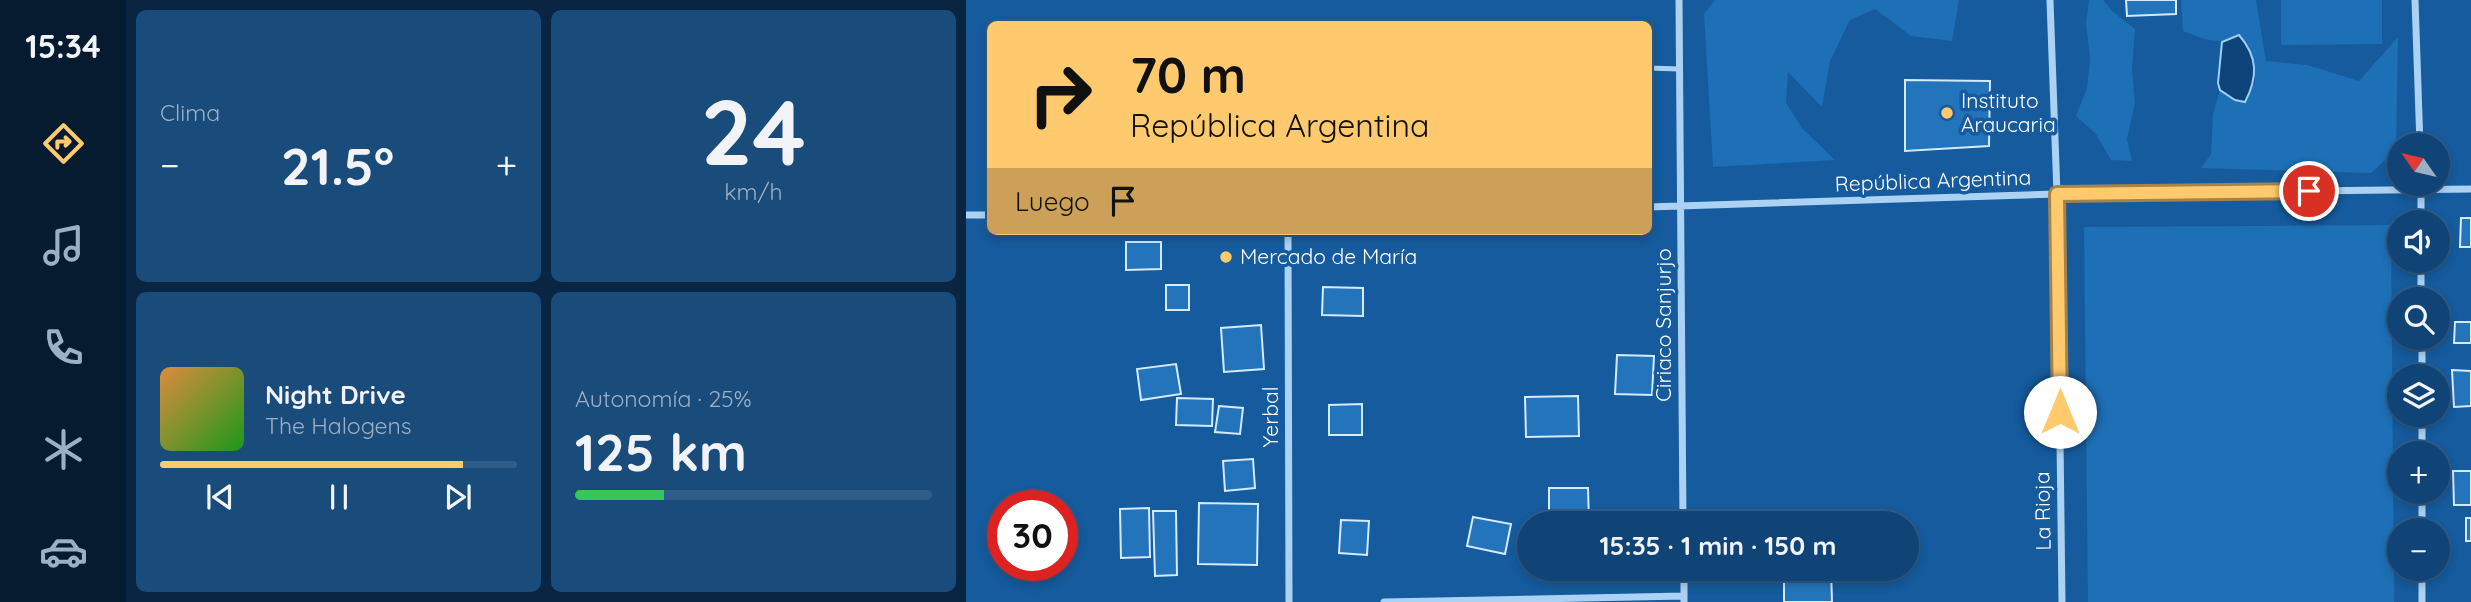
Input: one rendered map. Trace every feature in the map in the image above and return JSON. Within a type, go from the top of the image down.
[{"type":"street","name":"Ciriaco Sanjurjo","points":[[1679,0],[1683,511]]},
{"type":"street","name":"La Rioja","points":[[2050,0],[2057,194],[2062,602]]},
{"type":"street","points":[[2415,0],[2420,133]]},
{"type":"street","name":"República Argentina","points":[[1652,207],[2387,187]]},
{"type":"street","name":"República Argentina","points":[[2450,188],[2471,189]]},
{"type":"street","points":[[966,215],[987,215]]},
{"type":"street","name":"Yerbal","points":[[1288,235],[1289,602]]},
{"type":"street","points":[[1384,602],[1684,599],[1684,581]]},
{"type":"street","points":[[2422,581],[2422,602]]},
{"type":"lane","points":[[1652,68],[1679,69]]},
{"type":"shaded area","points":[[1715,0],[1959,0],[1952,41],[1911,36],[1875,9],[1850,20],[1830,61],[1822,107],[1788,72],[1786,103],[1802,128],[1835,160],[1713,167],[1704,14]]},
{"type":"shaded area","points":[[2089,0],[2103,0],[2112,11],[2135,29],[2132,69],[2135,103],[2127,139],[2132,161],[2111,160],[2096,134],[2076,116],[2087,88],[2090,59],[2086,23]]},
{"type":"shaded area","points":[[2181,0],[2256,0],[2266,61],[2307,65],[2359,81],[2398,37],[2396,133],[2387,133],[2387,158],[2371,173],[2201,168],[2211,154],[2213,114],[2220,90],[2235,100],[2255,83],[2249,52],[2239,36],[2211,40],[2183,31]]},
{"type":"shaded area","points":[[2281,0],[2382,0],[2382,44],[2281,45]]},
{"type":"shaded area","points":[[2239,35],[2250,51],[2254,67],[2252,84],[2245,102],[2235,100],[2220,90],[2218,83],[2222,42]]},
{"type":"shaded area","points":[[2387,225],[2387,273],[2391,273],[2391,287],[2387,287],[2387,350],[2392,350],[2392,364],[2387,364],[2387,427],[2393,427],[2393,441],[2387,441],[2387,504],[2393,504],[2393,518],[2387,518],[2387,581],[2394,581],[2394,602],[2088,602],[2084,227]]},
{"type":"building","points":[[2126,0],[2176,0],[2176,14],[2127,16]]},
{"type":"building","name":"Instituto Araucaria","points":[[1905,80],[1990,81],[1989,146],[1905,151]]},
{"type":"building","points":[[2461,218],[2471,218],[2471,247],[2460,247]]},
{"type":"building","points":[[1126,242],[1161,242],[1161,269],[1126,270]]},
{"type":"building","points":[[1166,285],[1189,285],[1189,310],[1166,310]]},
{"type":"building","points":[[1323,287],[1363,288],[1363,316],[1322,315]]},
{"type":"building","points":[[2455,322],[2471,322],[2471,343],[2454,343]]},
{"type":"building","points":[[1261,325],[1264,369],[1224,372],[1221,328]]},
{"type":"building","points":[[1617,355],[1654,356],[1652,395],[1615,394]]},
{"type":"building","points":[[1176,364],[1181,394],[1141,400],[1137,369]]},
{"type":"building","points":[[2452,370],[2471,371],[2471,406],[2454,407]]},
{"type":"building","points":[[1578,396],[1579,436],[1526,437],[1525,397]]},
{"type":"building","points":[[1177,398],[1213,399],[1212,426],[1176,425]]},
{"type":"building","points":[[1362,404],[1362,435],[1329,435],[1329,405]]},
{"type":"building","points":[[1219,406],[1243,408],[1240,434],[1215,432]]},
{"type":"building","points":[[1253,459],[1255,488],[1225,491],[1223,461]]},
{"type":"building","points":[[2453,471],[2471,471],[2471,505],[2454,505]]},
{"type":"building","points":[[1549,488],[1588,488],[1589,511],[1549,511]]},
{"type":"building","points":[[1199,503],[1258,504],[1257,565],[1198,564]]},
{"type":"building","points":[[1149,508],[1150,557],[1121,558],[1120,509]]},
{"type":"building","points":[[1153,511],[1176,511],[1177,575],[1155,576]]},
{"type":"building","points":[[1473,517],[1511,524],[1505,554],[1467,546]]},
{"type":"building","points":[[2466,518],[2471,518],[2471,541],[2466,541]]},
{"type":"building","points":[[1341,520],[1369,521],[1367,555],[1339,553]]},
{"type":"building","points":[[1784,581],[1831,581],[1832,602],[1784,602]]},
{"type":"place","name":"Instituto Araucaria","points":[[1947,113]]},
{"type":"place","name":"Mercado de María","points":[[1226,257]]},
{"type":"route","points":[[2060,412],[2057,194],[2309,191]]}]
